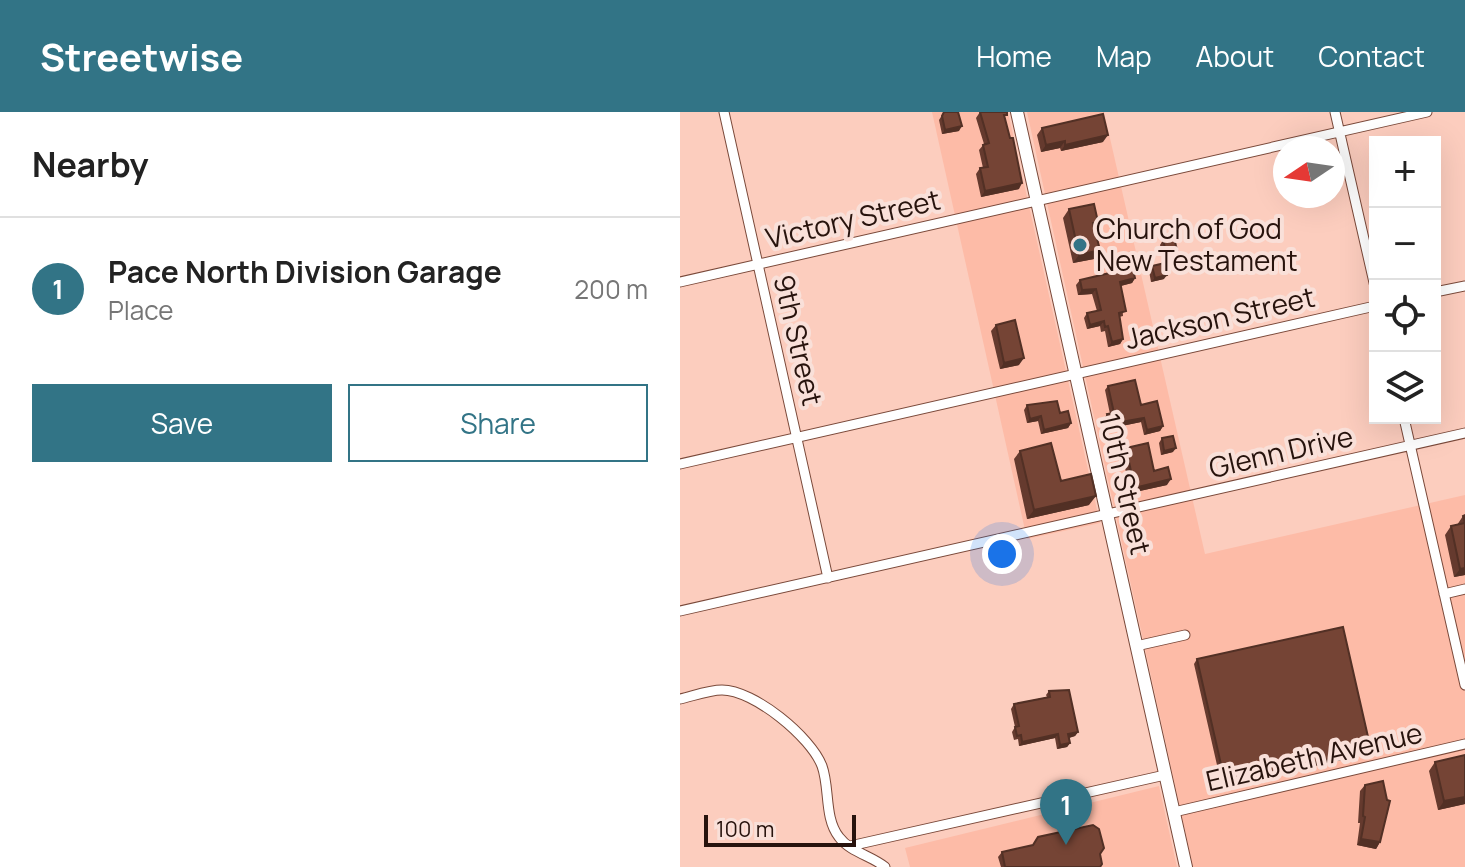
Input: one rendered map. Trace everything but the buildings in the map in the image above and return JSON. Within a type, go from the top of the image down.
[{"type":"street","name":"9th Street","points":[[724,112],[828,578]]},
{"type":"street","name":"10th Street","points":[[1017,112],[1186,867]]},
{"type":"street","points":[[1335,112],[1373,280]]},
{"type":"street","name":"Victory Street","points":[[680,282],[1427,112]]},
{"type":"street","points":[[1441,291],[1465,286]]},
{"type":"street","name":"Jackson Street","points":[[680,464],[1369,307]]},
{"type":"street","points":[[1405,424],[1465,685]]},
{"type":"street","name":"Glenn Drive","points":[[680,611],[1465,433]]},
{"type":"street","points":[[1444,594],[1465,589]]},
{"type":"street","points":[[1136,646],[1185,635]]},
{"type":"street","points":[[680,699],[721,690],[734,691],[755,701],[794,728],[822,766],[832,821],[839,837],[885,867]]},
{"type":"street","name":"Elizabeth Avenue","points":[[1174,812],[1465,744]]},
{"type":"street","points":[[850,846],[1165,775]]},
{"type":"shaded area","points":[[932,112],[1008,112],[1100,523],[1027,539]]},
{"type":"shaded area","points":[[1027,112],[1104,112],[1205,554],[1465,495],[1465,867],[1193,867]]},
{"type":"shaded area","points":[[1159,786],[1177,867],[910,867],[905,848]]},
{"type":"place","name":"Church of God New Testament","points":[[1080,245]]},
{"type":"place","name":"Pace North Division Garage","points":[[1066,845]]}]
